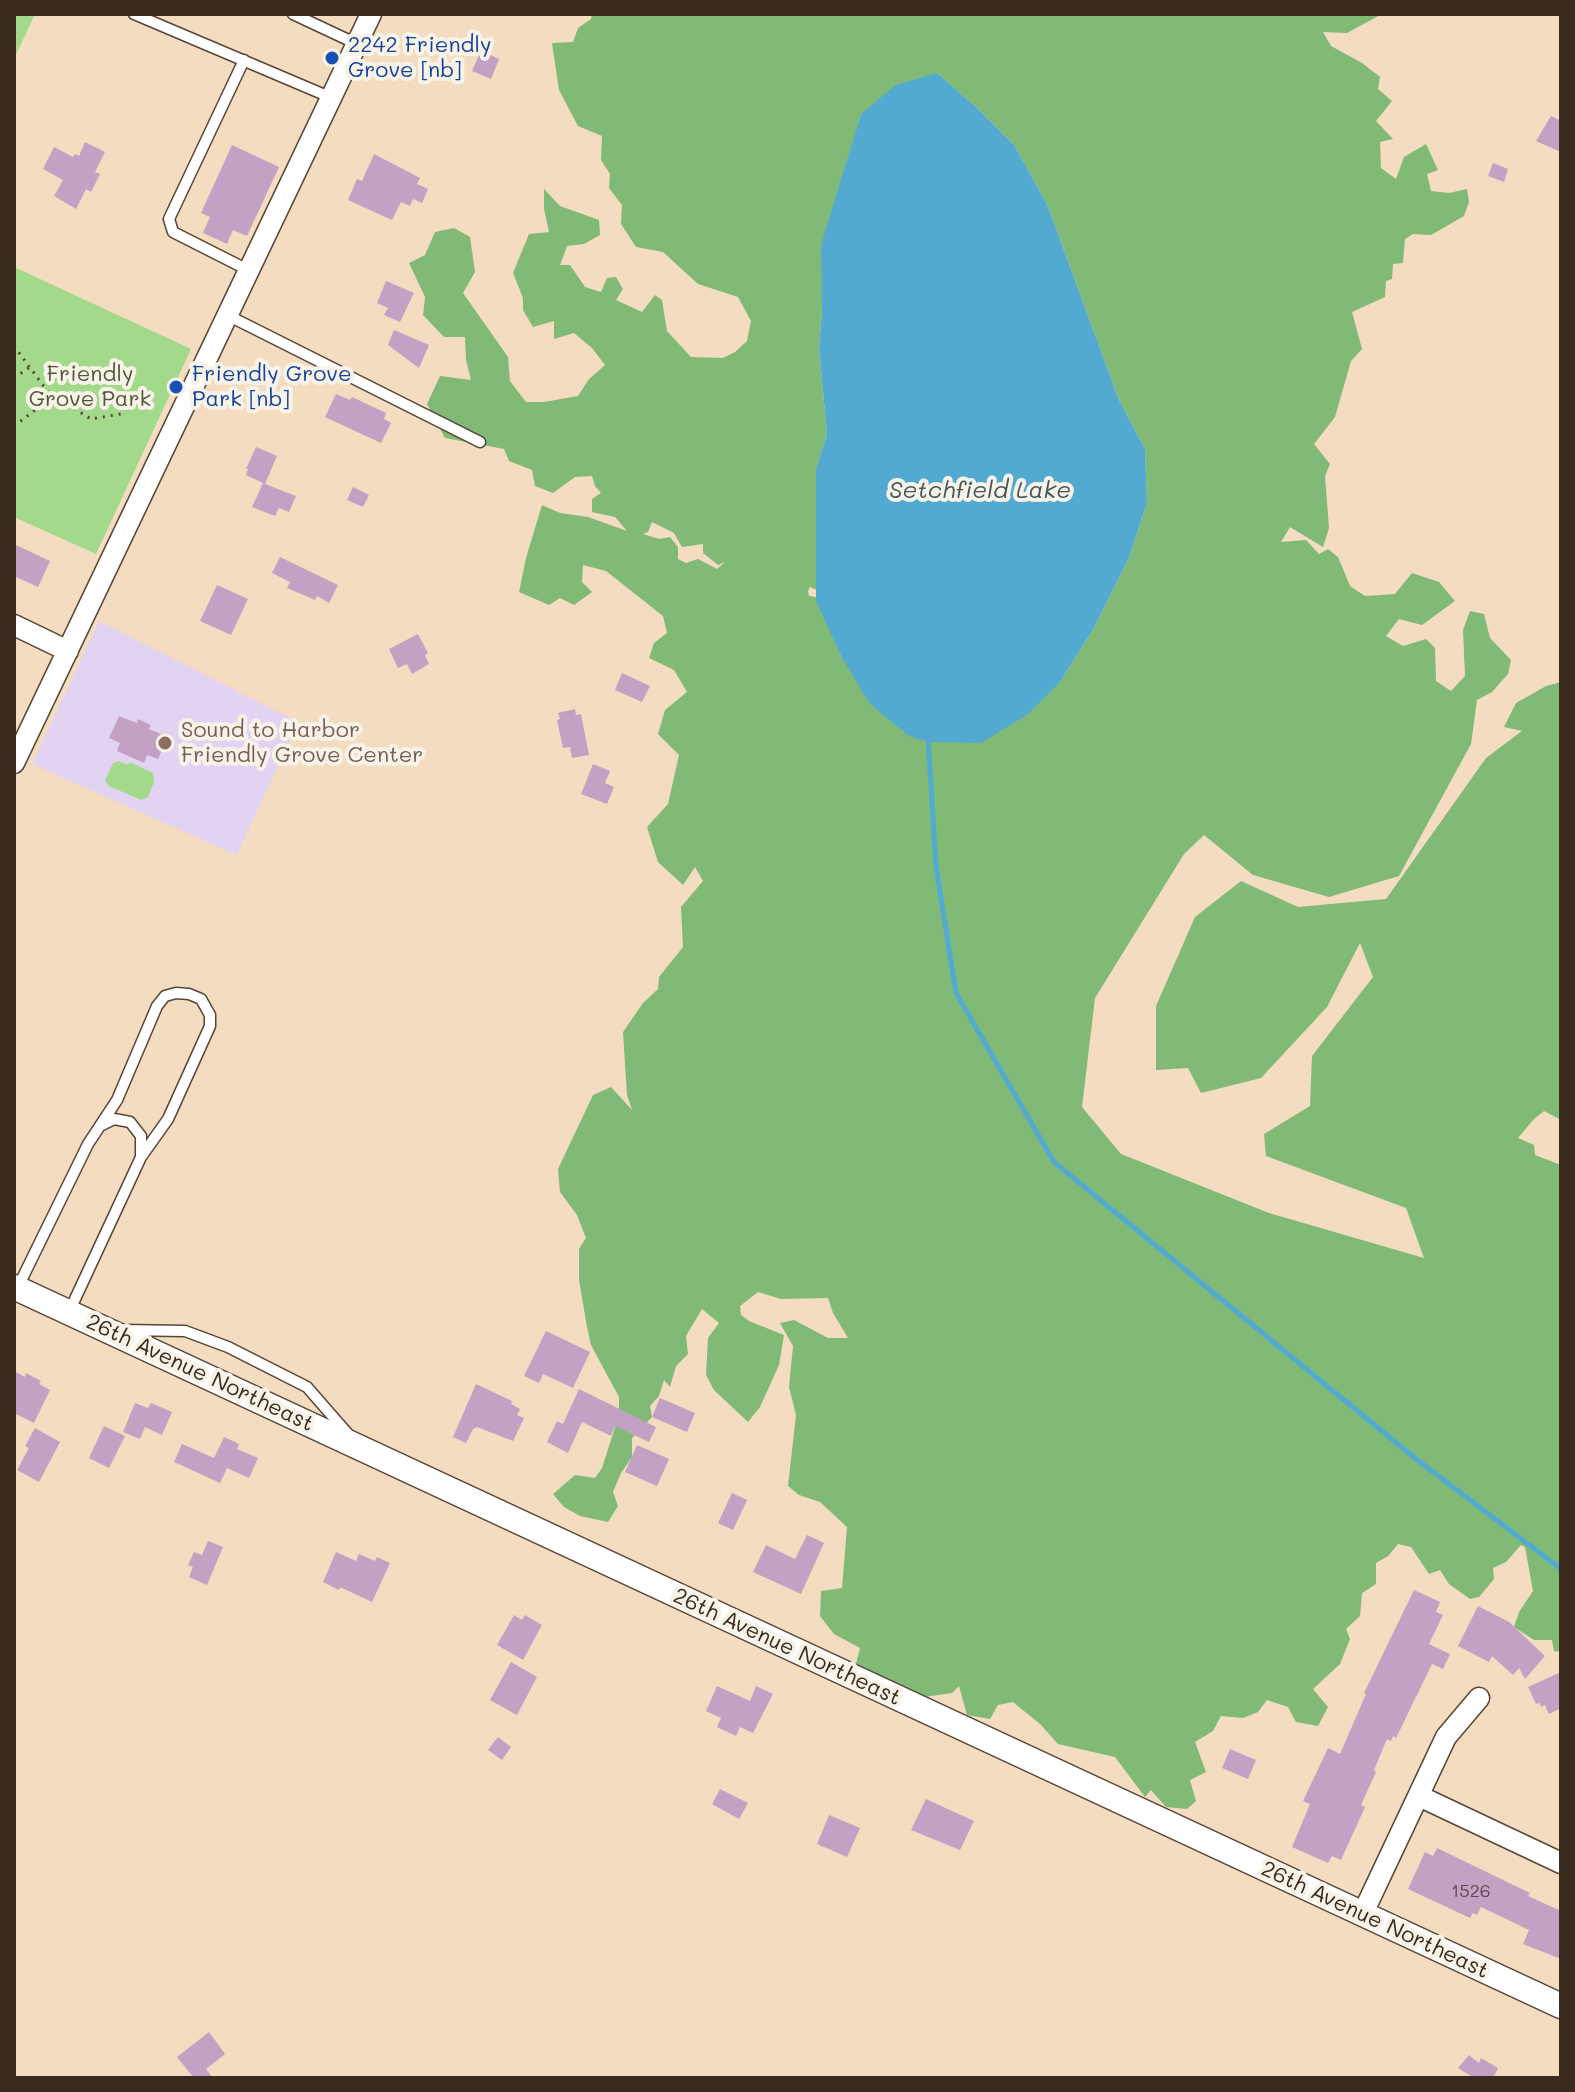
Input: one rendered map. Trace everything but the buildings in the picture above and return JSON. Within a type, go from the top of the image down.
[{"type":"street","points":[[14,763],[371,14]]},
{"type":"street","points":[[14,625],[68,651]]},
{"type":"street","name":"26th Avenue Northeast","points":[[16,1288],[1561,2006]]},
{"type":"street","points":[[1363,1913],[1446,1737],[1479,1698]]},
{"type":"street","points":[[1419,1796],[1561,1863]]},
{"type":"lane","points":[[134,14],[332,98]]},
{"type":"lane","points":[[293,14],[357,44]]},
{"type":"lane","points":[[244,60],[169,219],[173,232],[248,270]]},
{"type":"lane","points":[[227,315],[480,442]]},
{"type":"lane","points":[[16,1288],[88,1144],[117,1100],[157,1006],[165,996],[176,993],[201,999],[210,1015],[210,1026],[168,1119],[141,1157],[69,1312]]},
{"type":"lane","points":[[98,1129],[114,1119],[130,1122],[141,1136],[141,1157]]},
{"type":"lane","points":[[106,1330],[154,1328],[185,1331],[228,1347],[307,1387],[360,1448]]},
{"type":"path","points":[[14,346],[54,396],[91,419],[126,413]]},
{"type":"path","points":[[14,378],[30,367]]},
{"type":"path","points":[[14,426],[54,396]]},
{"type":"shaded area","name":"Sound to Harbor Friendly Grove Center","points":[[99,621],[298,722],[237,855],[32,764]]},
{"type":"green space","points":[[14,14],[35,14],[14,59]]},
{"type":"green space","points":[[592,14],[1382,14],[1347,33],[1323,32],[1331,46],[1380,77],[1378,89],[1392,101],[1376,121],[1393,139],[1380,142],[1381,168],[1396,179],[1404,157],[1426,144],[1438,170],[1427,174],[1431,191],[1449,193],[1467,189],[1469,202],[1464,216],[1431,235],[1413,234],[1405,239],[1403,263],[1393,264],[1392,279],[1386,281],[1385,297],[1352,312],[1362,349],[1351,361],[1335,417],[1314,444],[1330,464],[1325,476],[1329,528],[1323,547],[1290,527],[1281,542],[1306,540],[1319,554],[1328,549],[1338,557],[1350,586],[1365,596],[1395,594],[1412,573],[1439,582],[1455,601],[1422,625],[1399,619],[1386,636],[1403,646],[1426,639],[1435,648],[1436,681],[1451,691],[1465,676],[1463,630],[1470,611],[1484,614],[1490,638],[1511,660],[1508,674],[1492,692],[1477,700],[1471,744],[1399,876],[1329,897],[1253,875],[1204,835],[1184,854],[1095,998],[1082,1107],[1121,1154],[1269,1213],[1424,1258],[1406,1208],[1266,1156],[1264,1134],[1310,1106],[1312,1056],[1373,977],[1360,943],[1327,1007],[1261,1078],[1201,1093],[1188,1068],[1156,1070],[1156,1006],[1195,917],[1241,881],[1298,907],[1386,899],[1486,758],[1522,731],[1504,727],[1516,703],[1546,686],[1561,682],[1561,1120],[1544,1111],[1518,1138],[1534,1145],[1535,1155],[1561,1165],[1561,1652],[1554,1651],[1552,1640],[1534,1640],[1514,1627],[1519,1612],[1533,1591],[1525,1547],[1521,1545],[1506,1562],[1493,1568],[1494,1579],[1479,1597],[1470,1599],[1449,1584],[1440,1570],[1429,1574],[1411,1547],[1398,1544],[1388,1556],[1376,1563],[1376,1584],[1362,1593],[1360,1616],[1346,1629],[1350,1639],[1340,1664],[1313,1689],[1328,1707],[1318,1726],[1296,1722],[1288,1707],[1267,1700],[1258,1712],[1243,1718],[1221,1716],[1213,1731],[1195,1742],[1206,1772],[1190,1780],[1196,1801],[1187,1809],[1166,1807],[1151,1790],[1145,1797],[1115,1757],[1058,1744],[1013,1702],[998,1705],[990,1719],[967,1715],[959,1686],[952,1693],[925,1697],[855,1668],[860,1648],[834,1634],[820,1616],[821,1591],[842,1588],[847,1527],[820,1502],[799,1495],[788,1486],[796,1415],[789,1387],[793,1346],[780,1323],[794,1320],[828,1338],[848,1338],[828,1298],[781,1299],[758,1292],[740,1306],[741,1315],[749,1321],[784,1335],[779,1365],[760,1407],[748,1422],[714,1390],[706,1375],[708,1338],[719,1323],[702,1309],[686,1336],[688,1354],[676,1366],[670,1387],[664,1380],[659,1396],[650,1406],[652,1417],[632,1438],[632,1457],[613,1492],[618,1506],[608,1522],[580,1516],[564,1507],[553,1494],[575,1475],[595,1478],[602,1468],[619,1415],[619,1397],[591,1345],[587,1327],[579,1280],[579,1249],[586,1238],[577,1215],[560,1192],[558,1169],[593,1095],[611,1087],[632,1110],[627,1095],[623,1032],[643,1003],[658,989],[659,977],[683,947],[681,907],[703,881],[695,867],[683,885],[658,862],[647,827],[668,804],[679,755],[658,734],[665,710],[687,692],[674,670],[649,658],[654,643],[667,633],[663,616],[606,571],[583,565],[582,582],[592,592],[574,605],[560,598],[549,605],[519,592],[542,505],[627,531],[615,517],[592,512],[592,499],[601,493],[592,476],[575,477],[553,493],[535,486],[532,470],[509,461],[504,449],[445,438],[427,404],[440,376],[471,380],[465,337],[444,337],[423,315],[425,297],[409,263],[425,255],[435,232],[454,228],[470,237],[475,272],[463,293],[508,357],[510,381],[526,402],[578,396],[589,379],[605,365],[592,348],[574,333],[554,339],[554,321],[533,327],[523,310],[523,298],[513,273],[529,234],[549,232],[544,189],[560,206],[599,220],[600,235],[584,244],[567,246],[560,265],[570,265],[585,287],[601,292],[607,278],[616,277],[623,289],[616,300],[642,312],[655,295],[662,300],[667,331],[691,357],[723,358],[747,341],[751,321],[738,297],[698,284],[663,252],[636,247],[621,224],[622,205],[609,188],[610,174],[601,160],[602,136],[578,126],[559,90],[552,43],[573,42],[578,28],[591,19]],"holes":[[[937,73],[1014,145],[1047,204],[1119,400],[1145,449],[1147,502],[1129,558],[1094,628],[1060,682],[841,656],[816,597],[809,596],[810,587],[817,590],[816,469],[827,434],[819,349],[822,310],[846,165],[861,114]],[[652,522],[674,533],[682,547],[703,544],[703,553],[718,565],[725,562],[717,569],[698,559],[686,563],[678,559],[678,547],[670,537],[659,539],[643,534],[648,532]]]},
{"type":"green space","name":"Friendly Grove Park","points":[[14,267],[191,349],[96,554],[14,517]]},
{"type":"green space","points":[[119,761],[128,765],[130,762],[153,773],[154,782],[148,797],[141,800],[109,786],[105,780],[113,763]]},
{"type":"water","name":"Setchfield Lake","points":[[937,73],[1014,145],[1047,204],[1119,400],[1145,449],[1147,502],[1129,558],[1094,628],[1060,682],[1028,714],[981,743],[928,742],[909,736],[870,704],[841,656],[816,601],[816,469],[827,434],[819,349],[821,245],[861,114],[896,85]]},
{"type":"waterway","points":[[928,737],[936,866],[956,993],[1054,1162],[1416,1459],[1561,1569]]},
{"type":"place","name":"2242 Friendly Grove [nb]","points":[[332,58]]},
{"type":"place","name":"Friendly Grove Park [nb]","points":[[176,387]]},
{"type":"place","name":"Sound to Harbor Friendly Grove Center","points":[[165,743]]}]
